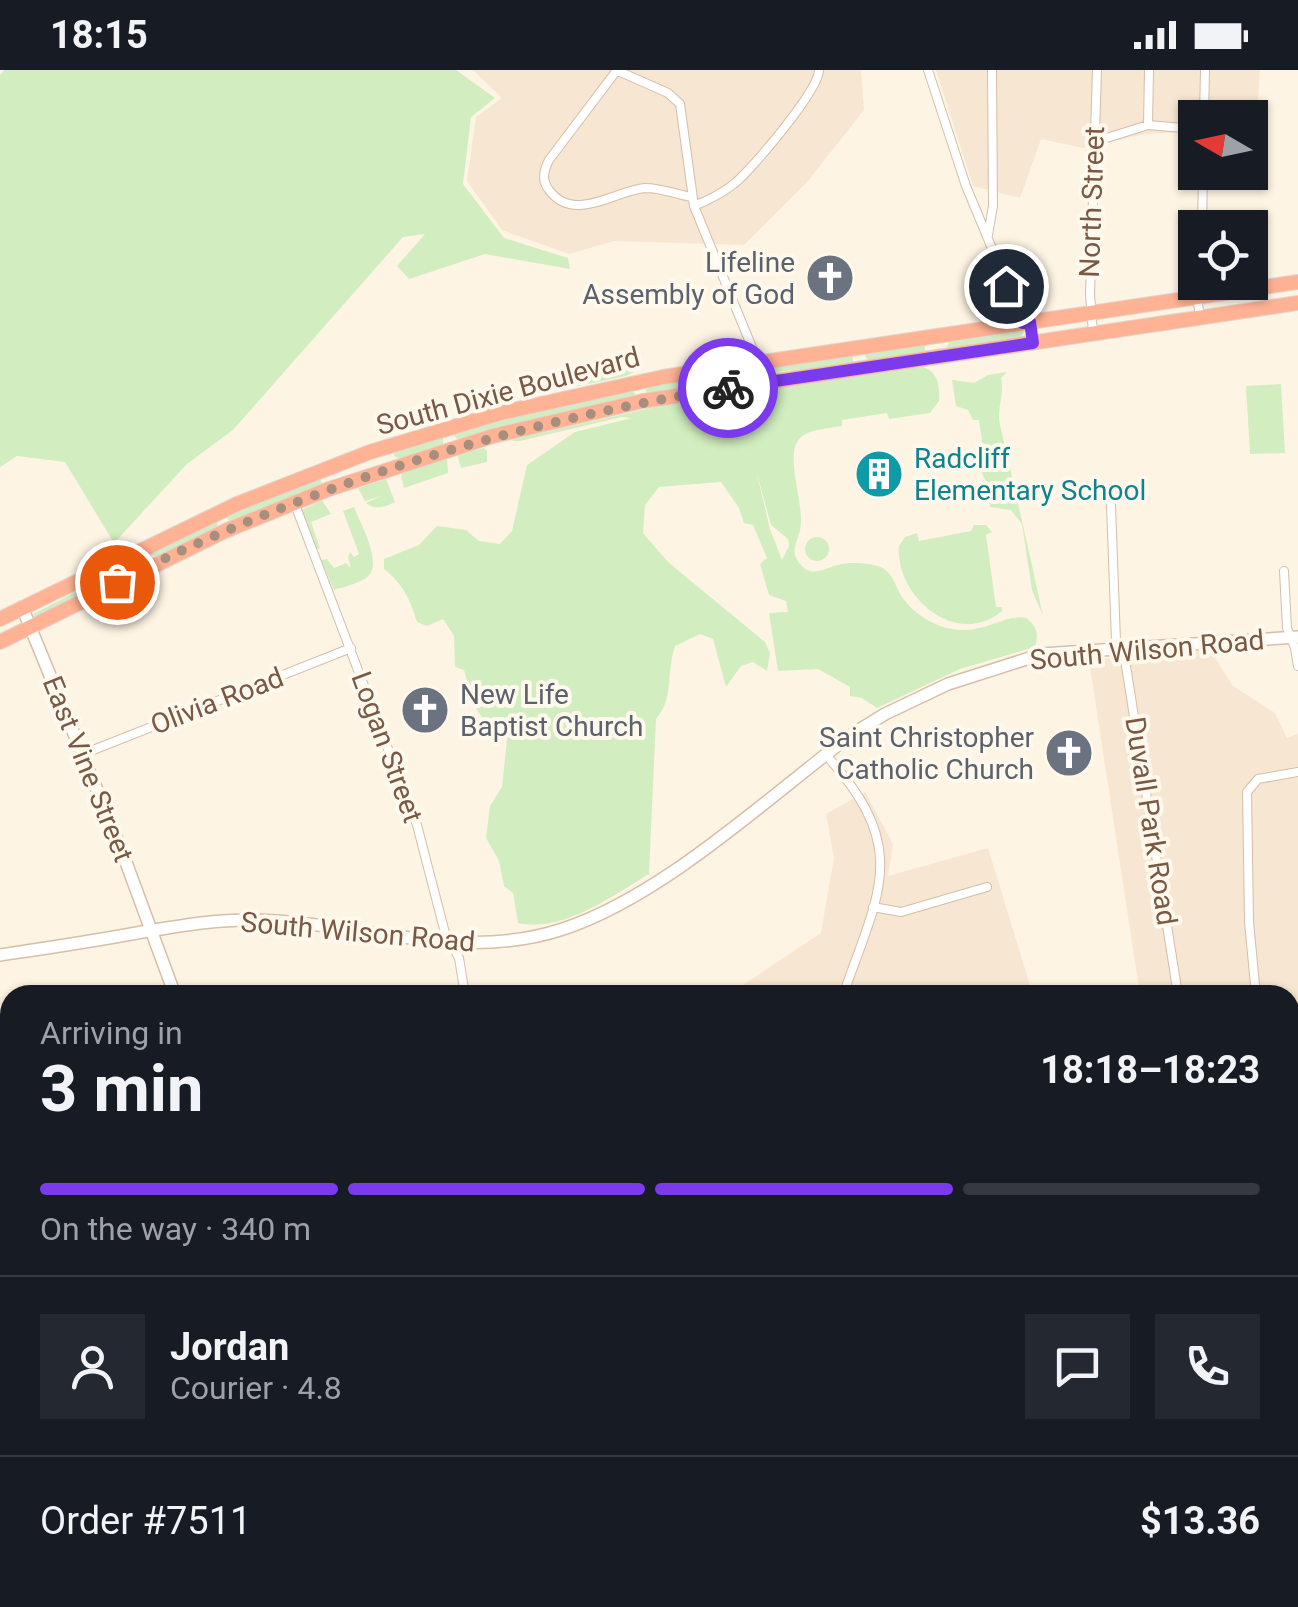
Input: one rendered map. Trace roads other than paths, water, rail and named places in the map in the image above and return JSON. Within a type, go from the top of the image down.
[{"type":"highway","name":"South Dixie Boulevard","points":[[1268,284],[1298,282]]},
{"type":"highway","name":"South Dixie Boulevard","points":[[0,618],[238,504],[386,447],[548,401],[652,379],[1091,312],[1178,294]]},
{"type":"highway","name":"South Dixie Boulevard","points":[[0,642],[180,551],[294,502],[421,458],[512,432],[643,401],[1298,303]]},
{"type":"main road","name":"East Vine Street","points":[[22,607],[172,985]]},
{"type":"main road","name":"South Wilson Road","points":[[0,956],[153,930],[253,920],[451,942],[502,942],[542,935],[608,911],[669,874],[885,714],[976,673],[1042,654],[1295,637]]},
{"type":"street","points":[[763,382],[693,202],[680,104],[668,93],[617,70],[549,160],[544,173],[546,186],[554,195],[581,204],[595,204],[644,188],[693,202],[715,197],[740,179],[814,89],[819,70]]},
{"type":"street","points":[[987,240],[993,206],[992,70]]},
{"type":"street","name":"North Street","points":[[1093,333],[1097,70]]},
{"type":"street","points":[[1148,125],[1149,70]]},
{"type":"street","points":[[1204,100],[1205,70]]},
{"type":"street","points":[[930,71],[987,240],[1027,322],[1033,343]]},
{"type":"street","points":[[1094,142],[1148,125],[1178,128]]},
{"type":"street","points":[[1199,300],[1200,317]]},
{"type":"street","name":"Logan Street","points":[[294,502],[417,826],[445,932],[459,958],[463,985]]},
{"type":"street","name":"Duvall Park Road","points":[[1111,505],[1116,640],[1123,646],[1176,985]]},
{"type":"street","points":[[1284,571],[1286,616],[1295,637],[1298,666]]},
{"type":"street","name":"Olivia Road","points":[[83,754],[351,648]]},
{"type":"street","points":[[826,754],[863,804],[880,844],[881,876],[846,985]]},
{"type":"street","points":[[1255,985],[1249,922],[1247,792],[1258,780],[1298,772]]},
{"type":"street","points":[[873,907],[901,912],[986,888]]},
{"type":"place","name":"Lifeline Assembly of God","points":[[830,278]]},
{"type":"place","name":"Radcliff Elementary School","points":[[879,474]]},
{"type":"place","name":"New Life Baptist Church","points":[[425,710]]},
{"type":"place","name":"Saint Christopher Catholic Church","points":[[1069,753]]}]
